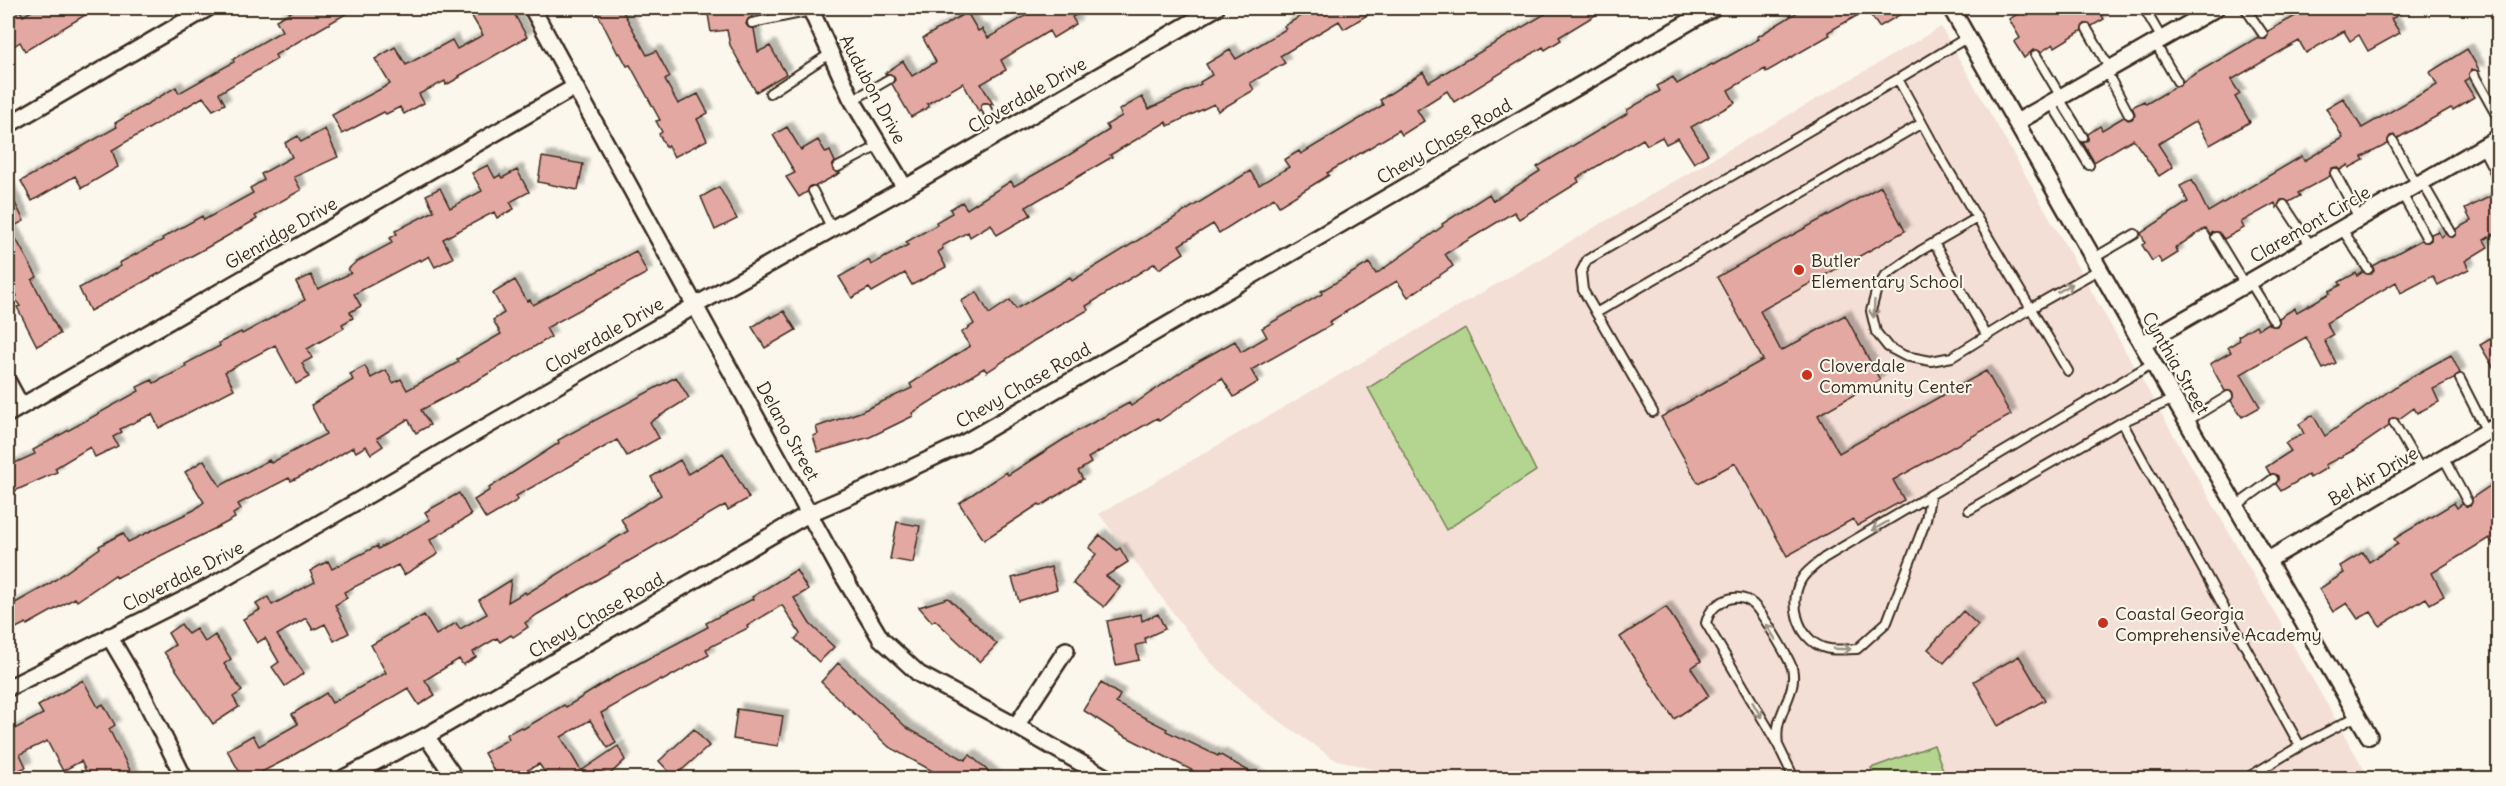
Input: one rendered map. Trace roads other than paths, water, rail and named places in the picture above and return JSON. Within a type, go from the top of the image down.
[{"type":"street","points":[[8,125],[208,8]]},
{"type":"street","name":"Delano Street","points":[[532,8],[881,639],[919,674],[1107,778]]},
{"type":"street","name":"Cloverdale Drive","points":[[8,688],[213,585],[696,305],[905,188],[1216,8]]},
{"type":"street","name":"Chevy Chase Road","points":[[344,778],[426,736],[810,513],[963,443],[1713,8]]},
{"type":"street","name":"Cynthia Street","points":[[1951,8],[2369,736]]},
{"type":"street","points":[[2017,122],[2216,8]]},
{"type":"street","name":"Audubon Drive","points":[[810,9],[853,100],[905,188]]},
{"type":"street","name":"Glenridge Drive","points":[[14,410],[575,87]]},
{"type":"street","name":"Claremont Circle","points":[[2142,344],[2499,138]]},
{"type":"street","points":[[8,382],[14,410]]},
{"type":"street","name":"Bel Air Drive","points":[[2268,560],[2493,429]]},
{"type":"street","points":[[109,636],[139,687],[184,778]]},
{"type":"street","points":[[1016,726],[1066,650]]},
{"type":"street","points":[[426,736],[455,778]]},
{"type":"lane","points":[[2144,8],[2177,81]]},
{"type":"lane","points":[[2245,8],[2263,34]]},
{"type":"lane","points":[[752,23],[810,9]]},
{"type":"lane","points":[[2087,29],[2129,114]]},
{"type":"lane","points":[[1653,412],[1581,284],[1581,272],[1587,260],[1968,37]]},
{"type":"lane","points":[[770,93],[831,53]]},
{"type":"lane","points":[[2036,55],[2089,165]]},
{"type":"lane","points":[[2474,75],[2499,118]]},
{"type":"lane","points":[[853,100],[889,79]]},
{"type":"lane","points":[[1898,79],[2068,371]]},
{"type":"lane","points":[[2057,99],[2083,137]]},
{"type":"lane","points":[[986,108],[998,134]]},
{"type":"lane","points":[[1596,313],[1922,123]]},
{"type":"lane","points":[[2392,141],[2451,232]]},
{"type":"lane","points":[[838,167],[880,145]]},
{"type":"lane","points":[[2482,147],[2499,178]]},
{"type":"lane","points":[[2335,173],[2359,218]]},
{"type":"lane","points":[[813,191],[832,229]]},
{"type":"lane","points":[[2402,194],[2426,237]]},
{"type":"lane","points":[[2284,205],[2311,246]]},
{"type":"lane","points":[[1977,218],[1886,275],[1877,288],[1871,311],[1876,332],[1887,347],[1905,356],[1931,361],[1952,357],[2097,264],[2135,234]]},
{"type":"lane","points":[[2342,229],[2368,269]]},
{"type":"lane","points":[[2217,237],[2274,321]]},
{"type":"lane","points":[[1934,243],[1987,336]]},
{"type":"lane","points":[[1930,497],[1926,520],[1887,622],[1857,649],[1824,648],[1808,637],[1798,622],[1794,600],[1802,578],[1824,558],[2153,363]]},
{"type":"lane","points":[[2460,379],[2493,429]]},
{"type":"lane","points":[[2187,421],[2228,396]]},
{"type":"lane","points":[[1969,510],[2122,422],[2174,399]]},
{"type":"lane","points":[[2122,422],[2300,746]]},
{"type":"lane","points":[[2394,423],[2421,470]]},
{"type":"lane","points":[[2443,457],[2468,501]]},
{"type":"lane","points":[[2236,506],[2273,479]]},
{"type":"lane","points":[[1778,745],[1779,723],[1788,701],[1792,683],[1792,668],[1754,605],[1738,597],[1728,598],[1716,605],[1708,614],[1706,623],[1778,745],[1794,778]]},
{"type":"lane","points":[[2247,778],[2300,746],[2357,716]]},
{"type":"place","name":"Butler Elementary School","points":[[1799,270]]},
{"type":"place","name":"Cloverdale Community Center","points":[[1807,375]]},
{"type":"place","name":"Coastal Georgia Comprehensive Academy","points":[[2103,623]]}]
